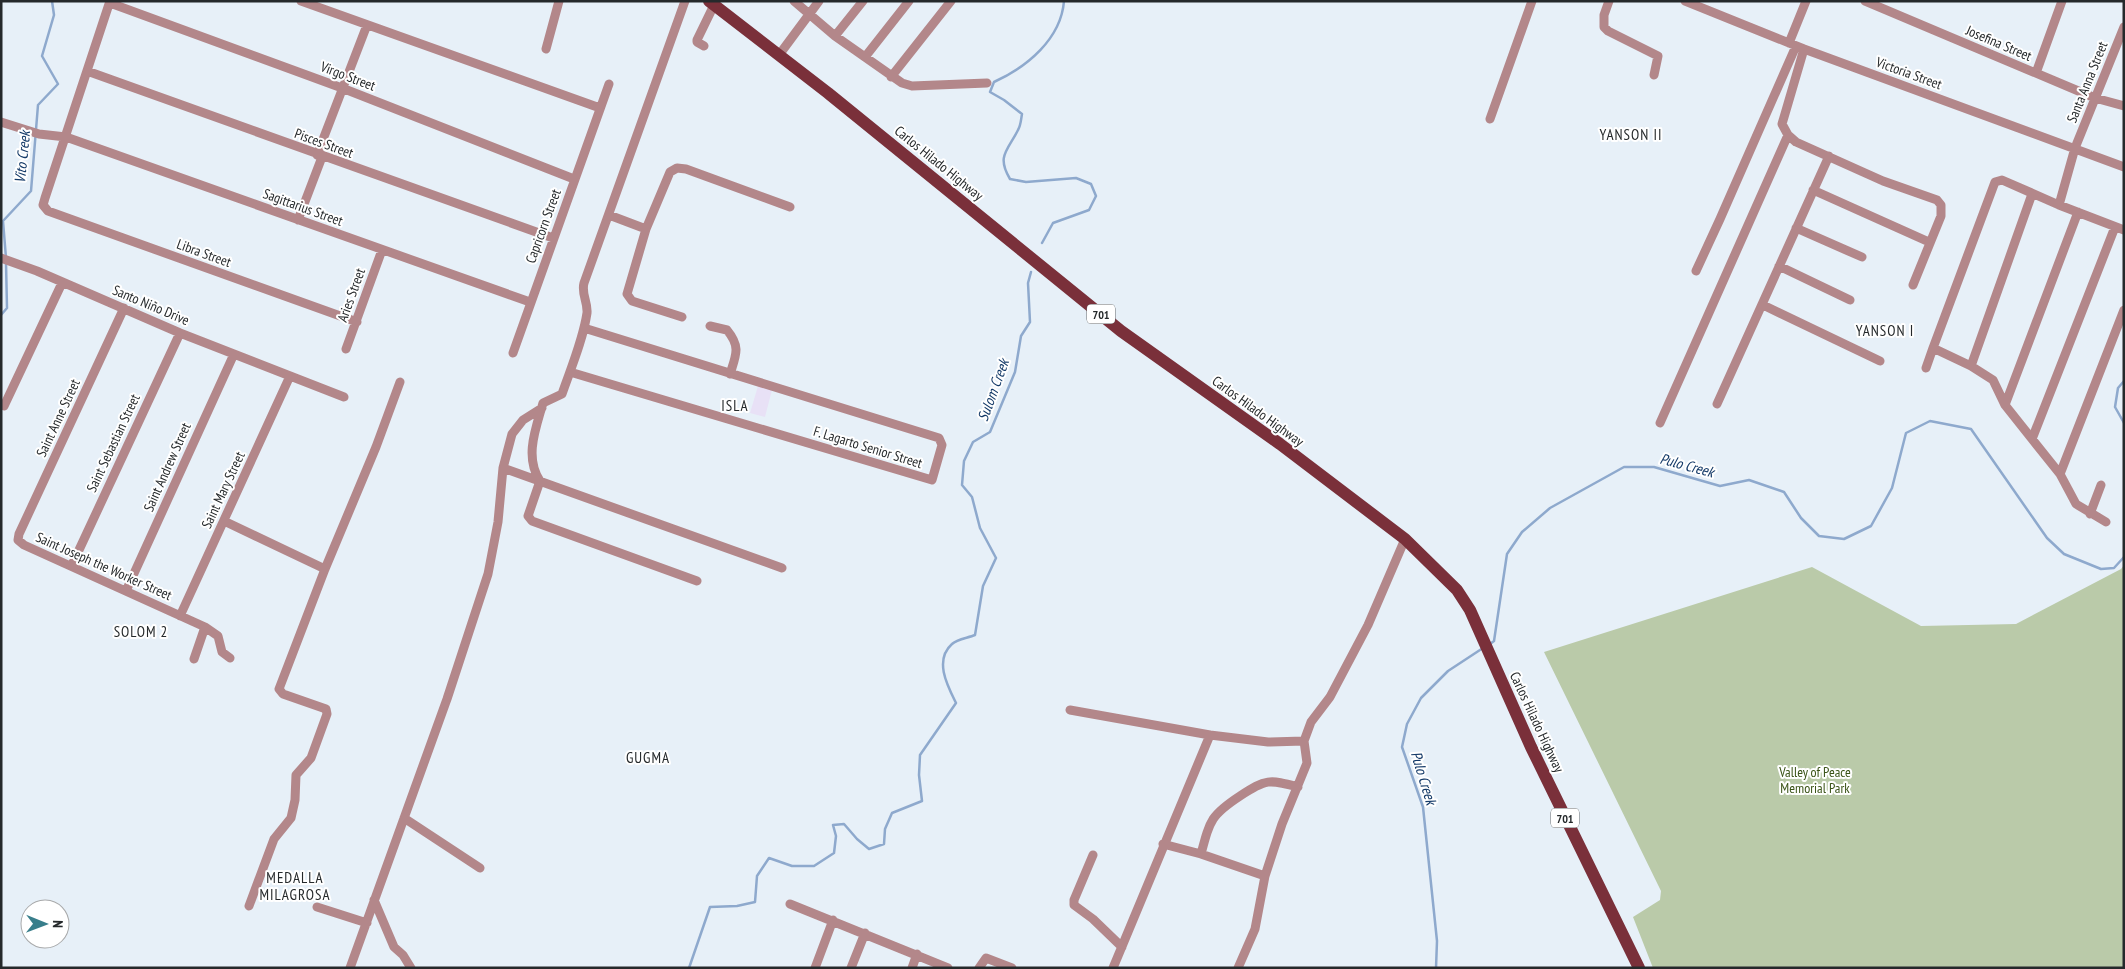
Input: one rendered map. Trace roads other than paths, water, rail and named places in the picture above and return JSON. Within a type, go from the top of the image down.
[{"type":"main road","name":"Carlos Hilado Highway","points":[[711,3],[987,221],[1121,331],[1280,444],[1405,539],[1457,590],[1470,610],[1531,747],[1638,968]]},
{"type":"street","points":[[302,1],[600,108]]},
{"type":"street","points":[[546,49],[559,1]]},
{"type":"street","points":[[540,481],[535,473],[532,460],[532,445],[543,403],[562,394],[570,372],[584,328],[587,308],[582,289],[685,1]]},
{"type":"street","points":[[794,1],[835,36],[891,77],[912,86],[987,83]]},
{"type":"street","points":[[779,55],[819,1]]},
{"type":"street","points":[[835,36],[863,1]]},
{"type":"street","points":[[865,57],[910,1]]},
{"type":"street","points":[[891,77],[951,1]]},
{"type":"street","points":[[1490,120],[1532,1]]},
{"type":"street","points":[[1610,1],[1604,15],[1604,27],[1608,31],[1658,56],[1654,75]]},
{"type":"street","name":"Victoria Street","points":[[1685,1],[1796,46],[2124,167]]},
{"type":"street","points":[[1806,1],[1782,124],[1788,135],[1796,142],[1884,181],[1937,200],[1941,205],[1941,216],[1913,285]]},
{"type":"street","name":"Josefina Street","points":[[1865,1],[2095,98],[2124,106]]},
{"type":"street","points":[[2036,73],[2062,1]]},
{"type":"street","points":[[66,137],[110,2]]},
{"type":"street","name":"Virgo Street","points":[[110,2],[342,88],[574,179]]},
{"type":"street","points":[[704,46],[697,42],[711,3]]},
{"type":"street","points":[[298,220],[342,88],[367,25]]},
{"type":"street","name":"Santa Anna Street","points":[[2059,205],[2075,148],[2121,41],[2124,27]]},
{"type":"street","points":[[1696,271],[1796,46]]},
{"type":"street","name":"Pisces Street","points":[[87,71],[553,238]]},
{"type":"street","name":"Capricorn Street","points":[[513,353],[609,84]]},
{"type":"street","name":"Sagittarius Street","points":[[1,122],[36,132],[66,137],[530,302]]},
{"type":"street","points":[[1660,423],[1788,135]]},
{"type":"street","name":"Libra Street","points":[[66,137],[43,205],[52,213],[357,322]]},
{"type":"street","points":[[1717,404],[1829,156]]},
{"type":"street","points":[[682,317],[632,301],[627,291],[646,229],[670,172],[677,168],[790,207]]},
{"type":"street","points":[[1926,368],[1995,182],[2002,180],[2032,194],[2124,230]]},
{"type":"street","points":[[1813,190],[1929,242]]},
{"type":"street","points":[[1971,366],[2032,194]]},
{"type":"street","points":[[2005,405],[2078,212]]},
{"type":"street","points":[[609,215],[646,229]]},
{"type":"street","points":[[2032,439],[2115,227]]},
{"type":"street","points":[[1796,228],[1862,257]]},
{"type":"street","name":"Aries Street","points":[[346,349],[382,250]]},
{"type":"street","name":"Santo Niño Drive","points":[[5,260],[36,271],[180,333],[344,397]]},
{"type":"street","points":[[1779,266],[1850,300]]},
{"type":"street","points":[[4,406],[62,283]]},
{"type":"street","points":[[1762,305],[1880,361]]},
{"type":"street","name":"Saint Anne Street","points":[[18,540],[19,534],[124,308]]},
{"type":"street","points":[[2060,474],[2124,310]]},
{"type":"street","points":[[710,326],[727,330],[736,344],[737,351],[730,374]]},
{"type":"street","name":"F. Lagarto Senior Street","points":[[570,372],[932,480],[942,445],[939,438],[584,328]]},
{"type":"street","name":"Saint Sebastian Street","points":[[72,565],[180,333]]},
{"type":"street","points":[[1933,348],[1971,366],[1993,380],[2005,405],[2060,474],[2076,504],[2106,522]]},
{"type":"street","name":"Saint Andrew Street","points":[[126,591],[234,354]]},
{"type":"street","name":"Saint Mary Street","points":[[180,616],[290,376]]},
{"type":"street","points":[[249,906],[274,839],[291,818],[298,770],[311,758],[327,714],[326,709],[283,694],[279,689],[325,569],[376,447],[400,382]]},
{"type":"street","points":[[350,968],[447,699],[488,574],[498,522],[503,468],[512,434],[518,425],[542,408]]},
{"type":"street","points":[[503,468],[782,568]]},
{"type":"street","points":[[540,481],[528,512],[529,519],[697,581]]},
{"type":"street","points":[[2090,514],[2101,485]]},
{"type":"street","points":[[224,521],[325,569]]},
{"type":"street","points":[[1238,968],[1255,929],[1266,876],[1282,824],[1307,763],[1304,741],[1311,722],[1330,696],[1368,625],[1405,539]]},
{"type":"street","name":"Saint Joseph the Worker Street","points":[[18,540],[24,545],[72,565],[205,627]]},
{"type":"street","points":[[194,659],[205,627],[218,636],[222,652],[230,658]]},
{"type":"street","points":[[1070,710],[1210,735],[1268,742],[1304,741]]},
{"type":"street","points":[[1113,968],[1210,735]]},
{"type":"street","points":[[1201,854],[1207,831],[1220,809],[1260,783],[1278,781],[1298,787]]},
{"type":"street","points":[[404,818],[480,868]]},
{"type":"street","points":[[1163,844],[1201,854],[1266,876]]},
{"type":"street","points":[[1093,855],[1074,900],[1074,905],[1093,919],[1122,947]]},
{"type":"street","points":[[374,900],[394,947],[403,955],[411,968]]},
{"type":"street","points":[[790,904],[865,932],[947,968]]},
{"type":"street","points":[[317,907],[367,923]]},
{"type":"street","points":[[815,968],[833,920]]},
{"type":"street","points":[[851,968],[865,932]]},
{"type":"street","points":[[912,968],[917,954]]},
{"type":"street","points":[[980,968],[986,958],[1012,968]]},
{"type":"waterway","name":"Vito Creek","points":[[6,258],[3,221],[31,191],[38,105],[58,84],[42,56],[54,15],[52,1]]},
{"type":"waterway","name":"Sulom Creek","points":[[1042,243],[1053,223],[1089,210],[1096,196],[1091,184],[1076,178],[1026,182],[1010,179],[1004,164],[1005,153],[1019,128],[1022,114],[990,92],[994,82],[1030,60],[1049,39],[1056,28],[1064,1]]},
{"type":"waterway","name":"Vito Creek","points":[[1,315],[7,308],[6,263]]},
{"type":"waterway","name":"Sulom Creek","points":[[689,968],[710,907],[737,906],[755,902],[757,876],[769,858],[792,866],[814,866],[834,853],[836,836],[833,825],[844,824],[869,849],[884,844],[885,829],[892,813],[922,801],[919,775],[920,755],[956,703],[946,681],[943,665],[944,657],[954,642],[975,635],[983,586],[996,558],[980,528],[972,497],[962,485],[964,461],[973,442],[990,432],[1015,372],[1021,336],[1030,322],[1028,283],[1031,272]]},
{"type":"waterway","name":"Pulo Creek","points":[[2124,381],[2118,388],[2115,407],[2124,423]]},
{"type":"waterway","name":"Pulo Creek","points":[[1490,644],[1494,641],[1507,554],[1522,532],[1550,508],[1624,467],[1654,467],[1720,486],[1749,480],[1784,492],[1801,518],[1819,536],[1844,539],[1871,526],[1892,488],[1906,433],[1930,421],[1971,429],[2047,538],[2064,554],[2101,569],[2114,568],[2124,557]]},
{"type":"waterway","name":"Pulo Creek","points":[[1436,968],[1437,941],[1423,807],[1402,747],[1407,724],[1421,698],[1448,671],[1483,648]]},
{"type":"district","name":"YANSON II","points":[[1631,134]]},
{"type":"district","name":"YANSON I","points":[[1885,330]]},
{"type":"district","name":"ISLA","points":[[735,405]]},
{"type":"district","name":"SOLOM 2","points":[[141,631]]},
{"type":"district","name":"GUGMA","points":[[648,757]]},
{"type":"district","name":"MEDALLA MILAGROSA","points":[[295,886]]},
{"type":"park label","name":"Valley of Peace Memorial Park","points":[[1815,780]]}]
